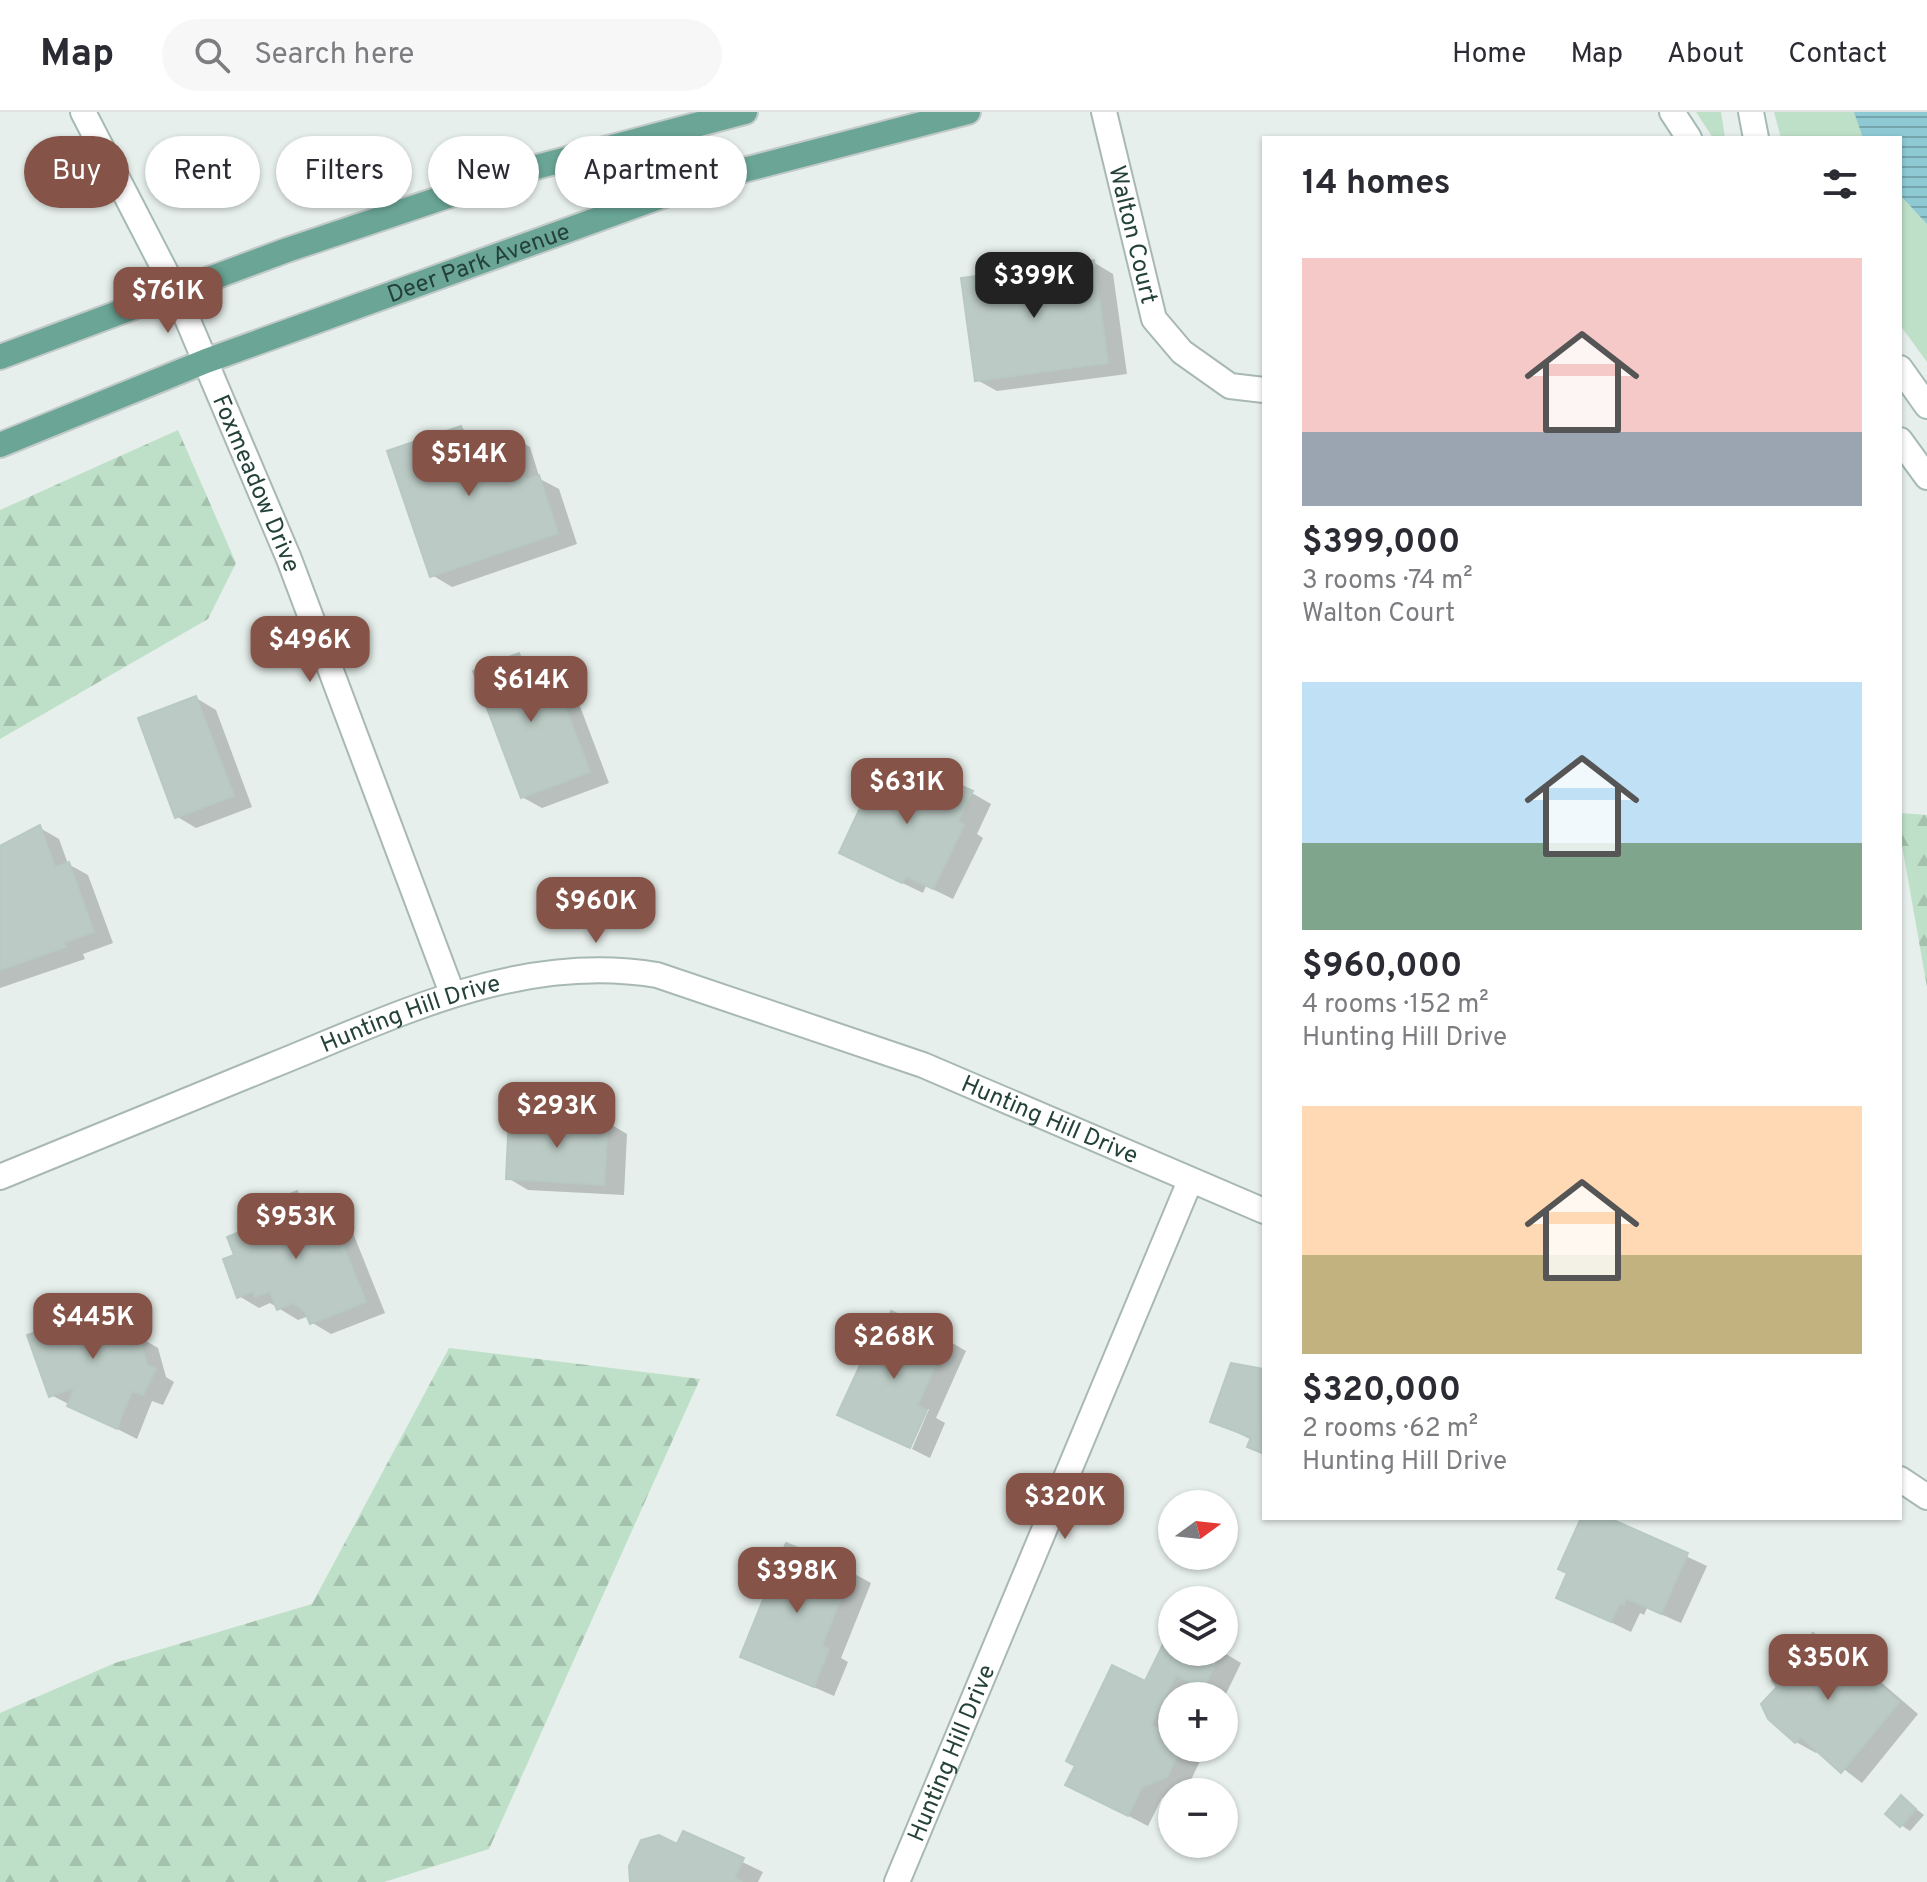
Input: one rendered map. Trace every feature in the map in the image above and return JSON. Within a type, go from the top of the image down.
[{"type":"main road","points":[[0,357],[175,290],[525,170],[745,112]]},
{"type":"main road","name":"Deer Park Avenue","points":[[0,445],[206,361],[709,179],[968,112]]},
{"type":"street","name":"Foxmeadow Drive","points":[[83,112],[175,290],[289,559],[452,993]]},
{"type":"street","name":"Walton Court","points":[[1104,112],[1154,319],[1182,352],[1230,386],[1262,390]]},
{"type":"street","points":[[1672,112],[1688,136]]},
{"type":"street","points":[[1751,112],[1756,136]]},
{"type":"street","points":[[1902,371],[1927,406]]},
{"type":"street","points":[[1902,443],[1927,477]]},
{"type":"street","name":"Hunting Hill Drive","points":[[0,1177],[452,993],[549,972],[623,969],[657,975],[923,1065],[1262,1210]]},
{"type":"street","name":"Hunting Hill Drive","points":[[897,1882],[1190,1181]]},
{"type":"street","points":[[1902,1480],[1927,1497]]},
{"type":"green space","points":[[1696,112],[1721,112],[1725,136],[1712,136]]},
{"type":"green space","points":[[1774,112],[1927,112],[1927,362],[1902,328],[1902,136],[1780,136]]},
{"type":"green space","points":[[178,430],[236,563],[208,619],[0,739],[0,510]]},
{"type":"green space","points":[[1902,813],[1927,815],[1927,987],[1902,845]]},
{"type":"green space","points":[[449,1348],[700,1379],[489,1849],[384,1882],[0,1882],[0,1713],[115,1663],[312,1604]]},
{"type":"water","points":[[1854,112],[1927,112],[1927,224],[1902,197],[1902,136],[1862,136]]},
{"type":"building","points":[[1094,260],[1108,363],[975,381],[961,278]]},
{"type":"building","points":[[461,426],[467,442],[499,431],[510,433],[526,480],[539,475],[558,533],[430,577],[387,451]]},
{"type":"building","points":[[519,653],[524,667],[547,659],[590,772],[521,798],[473,671]]},
{"type":"building","points":[[196,696],[234,796],[175,818],[138,718]]},
{"type":"building","points":[[881,763],[924,783],[938,775],[973,791],[958,821],[964,825],[933,889],[906,876],[902,883],[839,853]]},
{"type":"building","points":[[40,825],[55,867],[69,862],[94,932],[64,942],[66,947],[0,970],[0,846]]},
{"type":"building","points":[[509,1115],[608,1120],[604,1185],[506,1179]]},
{"type":"building","points":[[297,1191],[303,1207],[325,1199],[366,1302],[310,1324],[305,1312],[293,1303],[277,1310],[270,1291],[255,1297],[253,1291],[237,1298],[223,1259],[234,1255],[227,1237],[284,1214],[278,1199]]},
{"type":"building","points":[[101,1298],[104,1305],[117,1300],[130,1337],[138,1334],[147,1365],[156,1369],[143,1395],[132,1391],[117,1429],[67,1406],[75,1387],[49,1397],[27,1335],[71,1320],[67,1311]]},
{"type":"building","points":[[891,1311],[948,1338],[917,1406],[927,1410],[910,1448],[837,1415],[866,1352],[872,1355]]},
{"type":"building","points":[[1231,1363],[1262,1369],[1262,1453],[1247,1447],[1251,1437],[1210,1422]]},
{"type":"building","points":[[1580,1520],[1614,1520],[1688,1553],[1661,1614],[1626,1598],[1624,1605],[1620,1603],[1611,1622],[1556,1598],[1567,1573],[1558,1569]]},
{"type":"building","points":[[786,1543],[852,1570],[822,1646],[829,1649],[814,1687],[740,1657]]},
{"type":"building","points":[[1813,1633],[1830,1649],[1837,1642],[1861,1662],[1858,1666],[1899,1702],[1841,1773],[1801,1737],[1795,1743],[1768,1719],[1761,1704],[1777,1687],[1772,1681]]},
{"type":"building","points":[[1158,1655],[1158,1666],[1214,1666],[1206,1682],[1190,1682],[1176,1675],[1172,1682],[1158,1682],[1158,1711],[1151,1725],[1158,1728],[1158,1762],[1174,1762],[1167,1777],[1158,1778],[1142,1787],[1128,1816],[1065,1785],[1075,1766],[1066,1761],[1112,1665],[1145,1681]]},
{"type":"building","points":[[1901,1795],[1916,1809],[1900,1827],[1885,1814]]},
{"type":"building","points":[[683,1831],[744,1858],[735,1877],[742,1882],[630,1882],[629,1866],[641,1840],[659,1835],[677,1844]]}]
